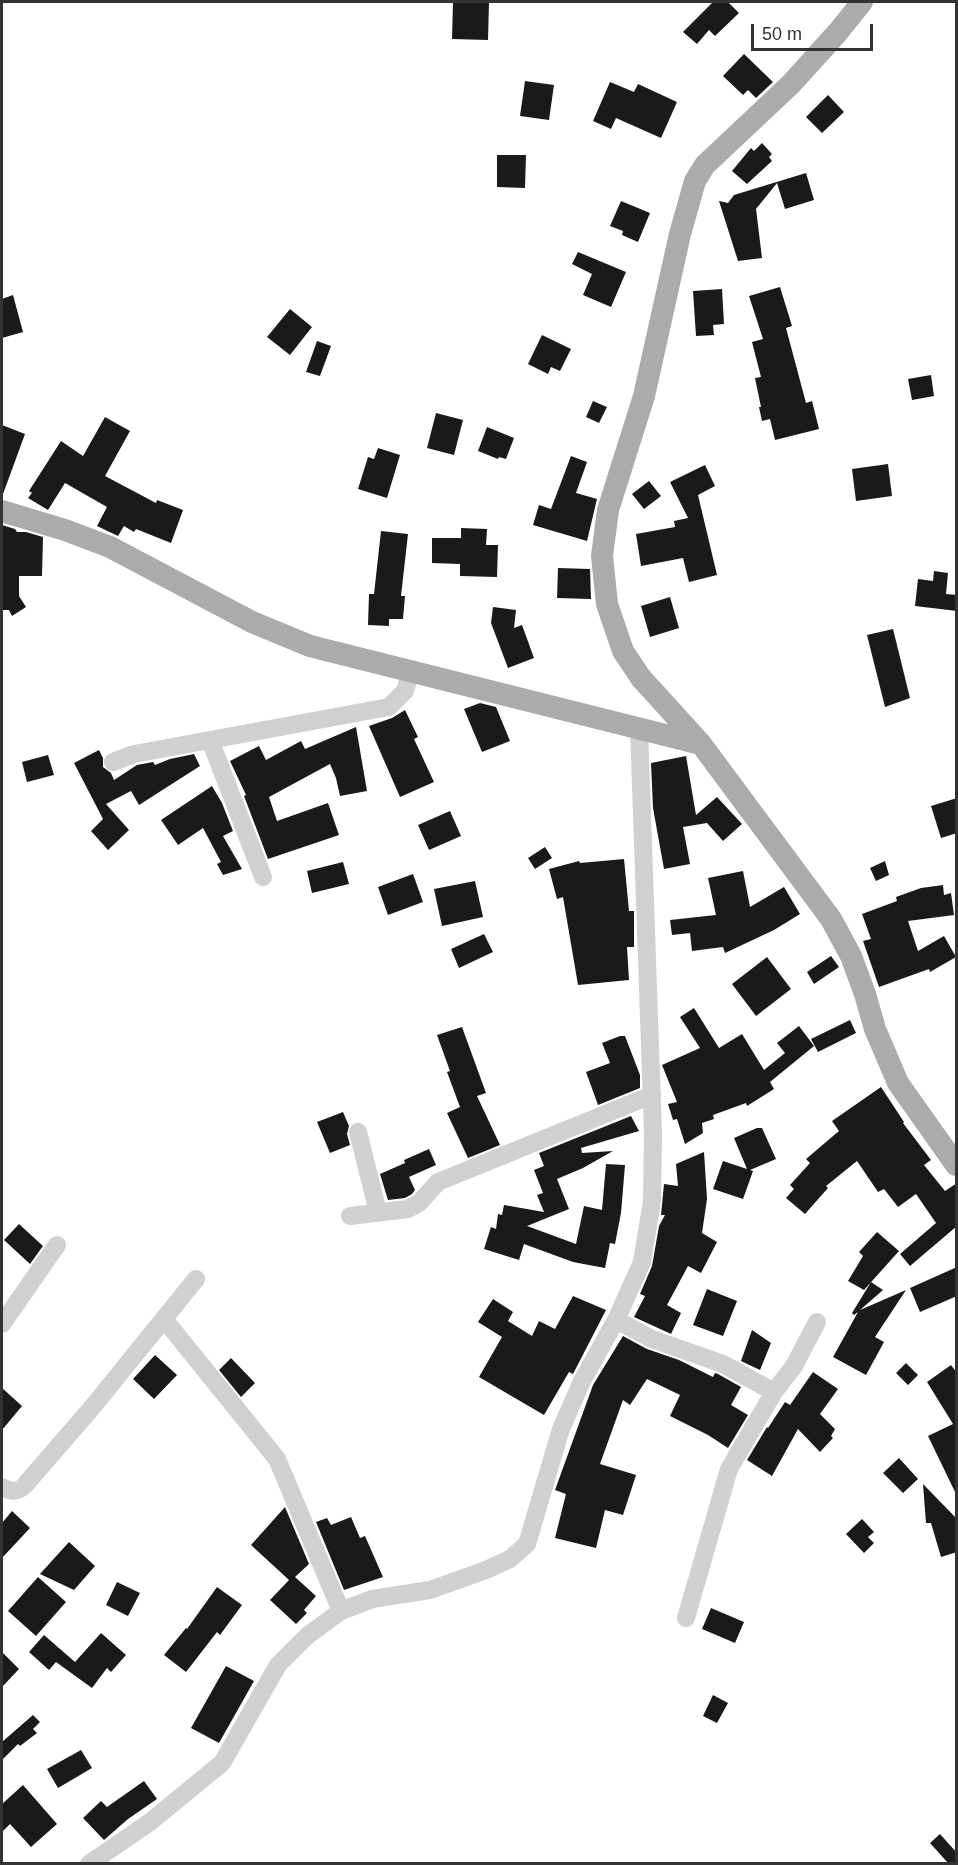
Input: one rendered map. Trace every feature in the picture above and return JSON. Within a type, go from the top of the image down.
[{"type":"main road","points":[[862,2],[791,84],[705,165],[695,181],[680,234],[644,396],[608,510],[602,556],[607,604],[623,651],[641,678],[701,744],[831,919],[851,956],[865,994],[874,1029],[898,1083],[957,1165]]},
{"type":"main road","points":[[2,511],[65,530],[110,547],[252,622],[310,646],[701,744]]},
{"type":"street","points":[[113,762],[134,754],[389,707],[405,691],[411,671]]},
{"type":"street","points":[[89,1863],[150,1822],[222,1763],[278,1665],[307,1636],[341,1611],[372,1599],[430,1590],[486,1570],[510,1559],[527,1544],[561,1429],[582,1381],[615,1320],[642,1262],[652,1201],[652,1095],[639,728]]},
{"type":"street","points":[[210,740],[263,877]]},
{"type":"street","points":[[350,1216],[408,1209],[419,1203],[438,1182],[652,1095]]},
{"type":"street","points":[[358,1132],[378,1212]]},
{"type":"street","points":[[2,1324],[57,1245]]},
{"type":"street","points":[[2,1486],[19,1491],[25,1485],[96,1404],[196,1279]]},
{"type":"street","points":[[164,1319],[277,1459],[341,1611]]},
{"type":"street","points":[[615,1320],[652,1339],[723,1364],[774,1392]]},
{"type":"street","points":[[686,1618],[729,1469],[774,1392],[794,1366],[817,1322]]},
{"type":"building","points":[[453,2],[489,2],[488,40],[452,39]]},
{"type":"building","points":[[713,2],[728,2],[739,13],[715,36],[709,30],[697,44],[683,32]]},
{"type":"building","points":[[744,54],[773,82],[756,98],[748,90],[743,95],[723,76]]},
{"type":"building","points":[[525,81],[554,85],[549,120],[520,116]]},
{"type":"building","points":[[610,82],[634,92],[638,84],[677,102],[661,138],[616,118],[611,129],[593,121]]},
{"type":"building","points":[[828,95],[844,112],[822,133],[806,117]]},
{"type":"building","points":[[762,143],[772,154],[769,157],[772,161],[747,184],[732,171],[751,148],[754,151]]},
{"type":"building","points":[[497,155],[526,155],[525,188],[497,187]]},
{"type":"building","points":[[806,173],[814,200],[785,209],[777,183],[756,209],[762,258],[738,261],[719,201],[728,203],[734,195]]},
{"type":"building","points":[[621,201],[650,213],[638,242],[622,235],[623,231],[610,226]]},
{"type":"building","points":[[578,252],[626,272],[611,307],[583,295],[592,274],[572,264]]},
{"type":"building","points":[[780,287],[792,326],[786,328],[806,403],[812,401],[819,429],[775,440],[770,419],[762,421],[759,407],[761,407],[755,378],[761,377],[752,342],[763,339],[749,296]]},
{"type":"building","points":[[722,289],[724,324],[713,325],[714,335],[696,336],[693,291]]},
{"type":"building","points":[[13,295],[23,332],[2,338],[2,299]]},
{"type":"building","points":[[290,309],[312,327],[290,355],[267,337]]},
{"type":"building","points":[[542,335],[571,349],[560,371],[551,367],[548,374],[528,364]]},
{"type":"building","points":[[317,341],[331,346],[320,376],[306,372]]},
{"type":"building","points":[[931,375],[934,396],[912,400],[908,379]]},
{"type":"building","points":[[593,401],[607,407],[599,423],[586,417]]},
{"type":"building","points":[[436,413],[463,420],[454,455],[427,448]]},
{"type":"building","points":[[105,417],[130,431],[105,476],[156,503],[157,500],[183,510],[171,543],[136,529],[134,532],[124,526],[118,536],[97,526],[107,507],[65,483],[48,510],[28,498],[32,493],[29,491],[61,441],[83,456]]},
{"type":"building","points":[[2,425],[25,434],[3,494],[2,493]]},
{"type":"building","points":[[487,427],[514,438],[506,459],[499,457],[498,459],[478,451]]},
{"type":"building","points":[[378,448],[400,455],[387,498],[358,489],[368,457],[374,459]]},
{"type":"building","points":[[571,456],[587,462],[576,493],[597,499],[587,541],[533,525],[539,505],[551,509]]},
{"type":"building","points":[[888,464],[892,496],[856,501],[852,469]]},
{"type":"building","points":[[705,465],[715,486],[698,495],[717,575],[689,582],[683,558],[641,566],[636,534],[675,527],[674,521],[688,518],[670,482]]},
{"type":"building","points":[[649,481],[661,496],[644,509],[632,494]]},
{"type":"building","points":[[2,525],[15,529],[17,532],[43,537],[42,576],[19,576],[19,596],[26,607],[12,616],[9,610],[2,610]]},
{"type":"building","points":[[461,528],[487,529],[486,545],[498,545],[497,577],[460,576],[460,564],[432,563],[432,538],[461,538]]},
{"type":"building","points":[[381,531],[408,534],[401,596],[405,596],[403,619],[389,619],[389,626],[368,625],[369,594],[374,594]]},
{"type":"building","points":[[558,568],[590,569],[591,599],[557,598]]},
{"type":"building","points":[[934,571],[948,573],[946,594],[957,595],[957,611],[915,606],[918,579],[933,581]]},
{"type":"building","points":[[670,597],[679,628],[650,637],[641,606]]},
{"type":"building","points":[[493,607],[516,610],[514,628],[522,625],[534,658],[508,668],[491,623]]},
{"type":"building","points":[[893,629],[910,698],[885,707],[867,635]]},
{"type":"building","points":[[480,703],[496,707],[510,741],[482,752],[464,709]]},
{"type":"building","points":[[405,710],[418,737],[414,739],[434,782],[400,797],[369,726],[392,718]]},
{"type":"building","points":[[356,727],[367,791],[340,796],[330,764],[269,797],[277,821],[328,803],[339,835],[268,859],[244,796],[246,795],[230,761],[259,746],[266,760],[301,741],[305,749]]},
{"type":"building","points":[[99,750],[103,758],[103,767],[111,773],[114,780],[137,765],[153,762],[155,765],[194,754],[200,766],[139,805],[131,791],[106,804],[129,830],[108,850],[91,831],[103,819],[74,763]]},
{"type":"building","points":[[48,755],[54,775],[27,782],[22,762]]},
{"type":"building","points":[[686,756],[696,815],[717,797],[742,824],[723,841],[707,823],[683,827],[690,864],[664,869],[653,808],[651,763]]},
{"type":"building","points":[[212,786],[222,803],[233,831],[223,836],[242,869],[223,875],[217,864],[221,862],[203,828],[178,845],[161,820]]},
{"type":"building","points":[[957,798],[957,833],[941,838],[931,806]]},
{"type":"building","points":[[450,811],[461,836],[429,850],[418,825]]},
{"type":"building","points":[[545,847],[552,858],[535,869],[528,858]]},
{"type":"building","points":[[624,859],[629,911],[634,911],[634,947],[627,947],[629,980],[578,985],[563,897],[557,899],[549,869],[579,861],[580,863]]},
{"type":"building","points":[[885,861],[889,875],[876,881],[870,868]]},
{"type":"building","points":[[343,862],[349,884],[312,893],[307,871]]},
{"type":"building","points":[[743,871],[750,907],[784,887],[800,914],[774,930],[725,953],[723,947],[692,951],[690,933],[672,935],[670,920],[716,915],[708,878]]},
{"type":"building","points":[[413,874],[423,902],[388,915],[378,887]]},
{"type":"building","points":[[475,881],[483,917],[442,926],[434,889]]},
{"type":"building","points":[[943,885],[944,895],[951,893],[954,915],[908,921],[918,951],[944,936],[956,957],[930,972],[929,969],[879,987],[863,941],[871,939],[862,914],[897,901],[896,897],[921,888]]},
{"type":"building","points":[[484,934],[493,952],[459,968],[451,949]]},
{"type":"building","points":[[831,956],[839,967],[814,984],[807,972]]},
{"type":"building","points":[[767,957],[791,989],[756,1016],[732,984]]},
{"type":"building","points":[[694,1008],[719,1048],[742,1034],[764,1070],[785,1053],[777,1043],[799,1026],[814,1046],[770,1082],[774,1089],[747,1106],[746,1103],[713,1115],[714,1119],[702,1123],[703,1133],[685,1144],[677,1119],[673,1120],[668,1104],[677,1102],[662,1065],[700,1048],[680,1017]]},
{"type":"building","points":[[850,1020],[856,1033],[818,1052],[811,1039]]},
{"type":"building","points":[[462,1027],[486,1093],[477,1096],[500,1145],[468,1158],[447,1113],[460,1107],[437,1035]]},
{"type":"building","points":[[625,1036],[640,1075],[640,1088],[598,1105],[586,1072],[610,1063],[602,1043]]},
{"type":"building","points":[[881,1087],[903,1123],[931,1160],[924,1165],[945,1191],[957,1183],[957,1226],[910,1266],[900,1254],[936,1223],[916,1194],[898,1207],[884,1189],[878,1192],[857,1161],[826,1186],[828,1188],[805,1214],[786,1198],[794,1189],[790,1185],[810,1163],[806,1159],[839,1131],[832,1121]]},
{"type":"building","points":[[343,1112],[349,1126],[347,1134],[350,1145],[330,1153],[317,1122]]},
{"type":"building","points":[[631,1116],[639,1131],[581,1148],[582,1153],[613,1151],[557,1179],[569,1209],[527,1226],[576,1244],[584,1206],[602,1210],[606,1164],[625,1165],[621,1213],[615,1244],[610,1243],[605,1268],[573,1262],[524,1244],[519,1260],[484,1249],[491,1227],[496,1229],[498,1214],[502,1215],[504,1205],[544,1212],[537,1195],[543,1193],[534,1170],[544,1166],[539,1153]]},
{"type":"building","points":[[762,1128],[776,1159],[750,1170],[753,1171],[743,1199],[713,1189],[723,1161],[747,1169],[734,1138]]},
{"type":"building","points":[[429,1149],[436,1165],[409,1177],[415,1190],[412,1194],[405,1198],[388,1200],[380,1174]]},
{"type":"building","points":[[704,1152],[707,1199],[702,1233],[717,1242],[701,1273],[688,1266],[667,1305],[681,1313],[671,1334],[634,1317],[645,1296],[640,1294],[652,1266],[659,1226],[665,1215],[661,1215],[664,1184],[678,1186],[676,1164]]},
{"type":"building","points":[[19,1224],[43,1246],[30,1264],[4,1240]]},
{"type":"building","points":[[877,1232],[899,1251],[864,1290],[848,1281],[863,1256],[859,1252]]},
{"type":"building","points":[[957,1267],[957,1296],[920,1312],[910,1288]]},
{"type":"building","points":[[871,1282],[883,1290],[860,1310],[906,1290],[875,1337],[884,1342],[866,1375],[833,1357],[858,1312],[854,1315],[852,1313]]},
{"type":"building","points":[[707,1289],[737,1301],[723,1336],[693,1325]]},
{"type":"building","points":[[573,1296],[606,1310],[573,1374],[569,1372],[544,1415],[479,1377],[502,1337],[478,1322],[493,1299],[513,1312],[508,1321],[532,1336],[539,1321],[555,1329]]},
{"type":"building","points":[[752,1330],[771,1343],[760,1370],[741,1361]]},
{"type":"building","points":[[623,1336],[647,1349],[679,1360],[713,1377],[715,1373],[718,1374],[741,1387],[731,1405],[748,1415],[728,1448],[670,1416],[680,1395],[647,1379],[630,1405],[623,1400],[600,1464],[636,1475],[623,1515],[605,1510],[596,1548],[555,1538],[566,1494],[555,1490],[593,1385]]},
{"type":"building","points":[[155,1355],[177,1375],[154,1399],[133,1379]]},
{"type":"building","points":[[231,1358],[255,1383],[241,1397],[219,1370]]},
{"type":"building","points":[[906,1363],[918,1375],[908,1385],[896,1373]]},
{"type":"building","points":[[951,1365],[957,1373],[957,1496],[928,1436],[953,1424],[927,1382]]},
{"type":"building","points":[[813,1372],[838,1389],[820,1414],[835,1429],[831,1436],[833,1438],[820,1452],[798,1429],[772,1476],[747,1460],[785,1402],[790,1405]]},
{"type":"building","points":[[2,1388],[22,1406],[2,1430]]},
{"type":"building","points":[[899,1458],[918,1479],[903,1493],[883,1473]]},
{"type":"building","points":[[923,1484],[957,1519],[957,1552],[941,1557],[931,1523],[926,1523]]},
{"type":"building","points":[[285,1507],[309,1564],[295,1577],[316,1596],[304,1610],[307,1613],[296,1624],[270,1600],[289,1580],[251,1545]]},
{"type":"building","points":[[12,1511],[30,1528],[2,1558],[2,1523]]},
{"type":"building","points":[[351,1517],[360,1538],[365,1536],[383,1577],[344,1590],[316,1522],[327,1518],[331,1525]]},
{"type":"building","points":[[862,1519],[874,1532],[868,1537],[874,1543],[864,1553],[846,1534]]},
{"type":"building","points":[[69,1542],[95,1566],[74,1590],[40,1574]]},
{"type":"building","points":[[38,1577],[66,1602],[36,1636],[8,1611]]},
{"type":"building","points":[[117,1582],[140,1593],[128,1616],[106,1605]]},
{"type":"building","points":[[217,1587],[242,1605],[220,1635],[217,1632],[186,1672],[164,1655],[187,1629]]},
{"type":"building","points":[[711,1608],[744,1622],[735,1643],[702,1629]]},
{"type":"building","points":[[101,1633],[126,1655],[111,1672],[107,1668],[92,1688],[56,1662],[49,1670],[29,1652],[44,1635],[75,1662]]},
{"type":"building","points":[[2,1652],[19,1669],[2,1687]]},
{"type":"building","points":[[226,1666],[254,1681],[219,1743],[191,1728]]},
{"type":"building","points":[[713,1695],[728,1703],[717,1723],[703,1716]]},
{"type":"building","points":[[33,1715],[40,1722],[33,1729],[37,1733],[20,1746],[18,1744],[2,1760],[2,1742]]},
{"type":"building","points":[[81,1750],[92,1768],[58,1788],[47,1769]]},
{"type":"building","points":[[144,1781],[157,1799],[128,1819],[104,1840],[83,1818],[101,1801],[107,1807]]},
{"type":"building","points":[[23,1785],[57,1824],[31,1847],[10,1824],[2,1832],[2,1804]]},
{"type":"building","points":[[940,1834],[957,1853],[957,1863],[948,1863],[930,1843]]}]
